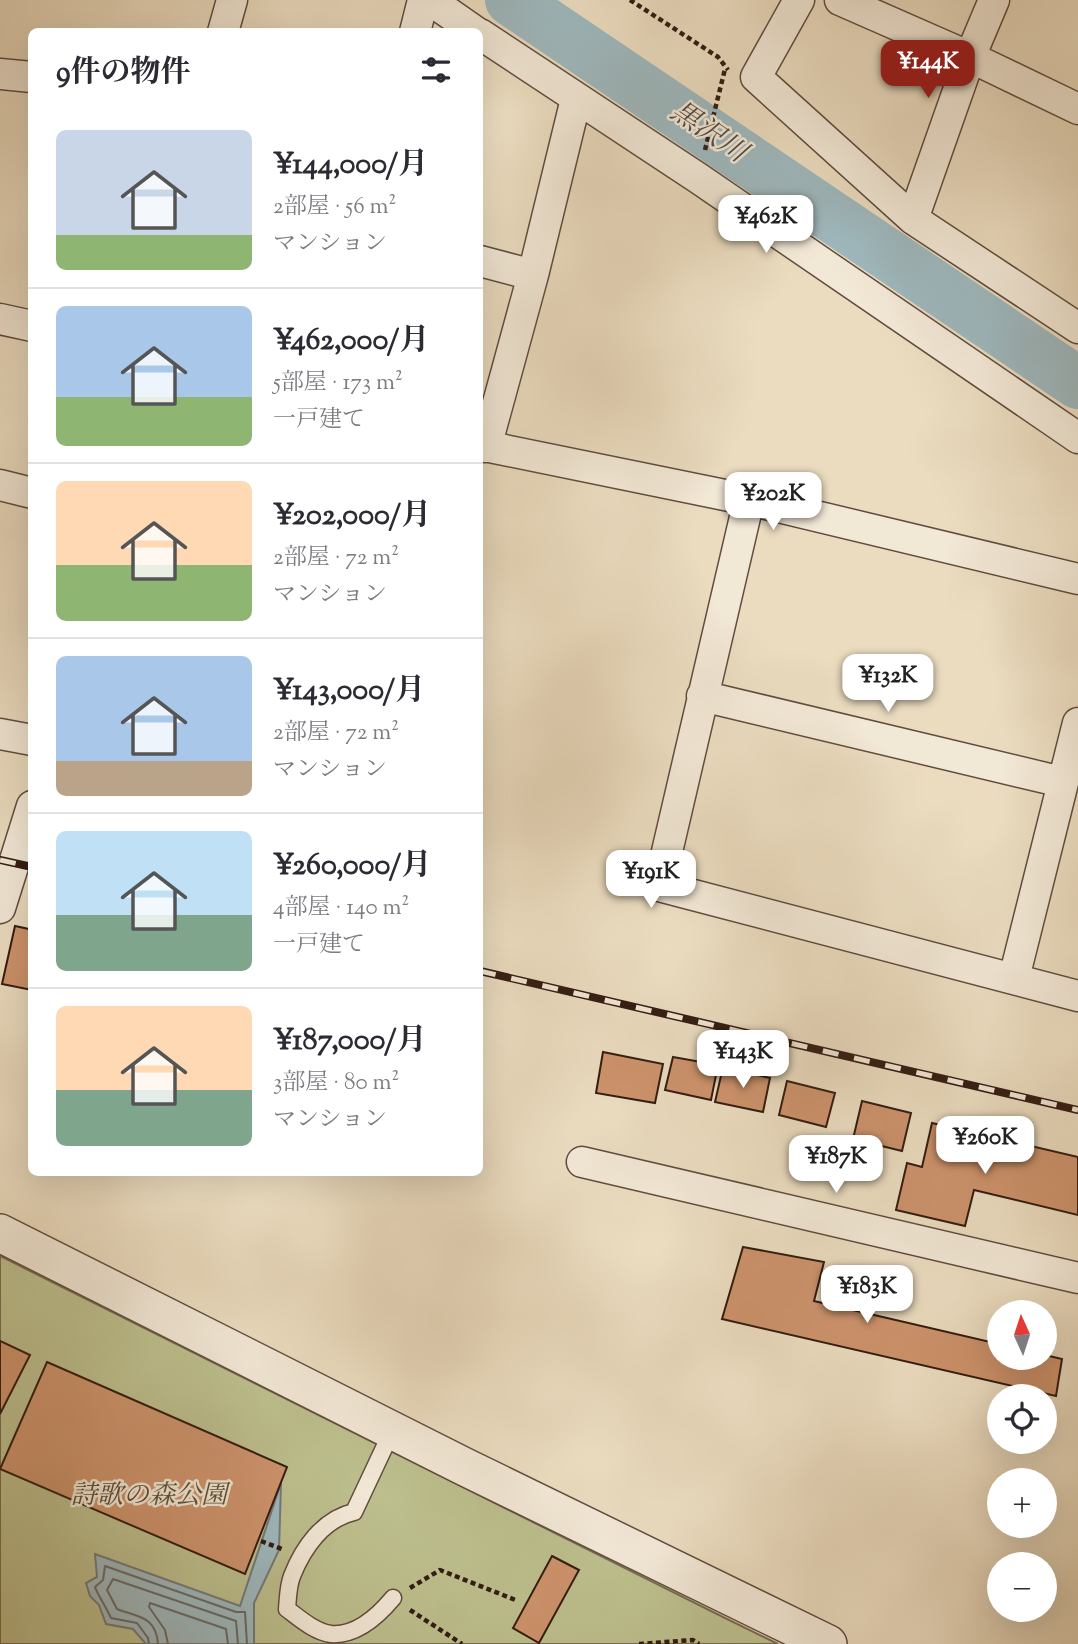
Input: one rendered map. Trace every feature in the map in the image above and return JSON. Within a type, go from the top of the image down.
[{"type":"street","points":[[224,28],[232,0]]},
{"type":"street","points":[[416,28],[423,0]]},
{"type":"street","points":[[430,0],[471,28]]},
{"type":"street","points":[[799,0],[756,77],[913,219],[1078,328]]},
{"type":"street","points":[[840,0],[970,57],[1078,109]]},
{"type":"street","points":[[913,219],[970,57],[994,0]]},
{"type":"street","points":[[483,36],[698,178],[1078,438]]},
{"type":"street","points":[[0,74],[28,76]]},
{"type":"street","points":[[576,99],[533,275],[483,446],[749,500],[1078,579]]},
{"type":"street","points":[[483,262],[533,275]]},
{"type":"street","points":[[0,319],[28,325]]},
{"type":"street","points":[[0,485],[28,492]]},
{"type":"street","points":[[749,500],[659,886],[1078,996]]},
{"type":"street","points":[[702,696],[1062,782]]},
{"type":"street","points":[[1014,978],[1078,723]]},
{"type":"street","points":[[0,734],[28,739]]},
{"type":"street","points":[[0,908],[28,819]]},
{"type":"street","points":[[582,1162],[1078,1278]]},
{"type":"street","points":[[0,1233],[392,1431],[828,1644]]},
{"type":"lane","points":[[392,1431],[354,1512],[343,1514],[318,1531],[308,1546],[291,1578],[287,1609],[313,1627],[331,1634],[358,1629],[380,1613],[393,1598]]},
{"type":"path","points":[[630,0],[718,57],[725,69],[756,77]]},
{"type":"path","points":[[702,162],[725,69]]},
{"type":"path","points":[[462,1644],[393,1598],[440,1570],[518,1601]]},
{"type":"path","points":[[639,1644],[693,1640],[699,1644]]},
{"type":"green space","name":"詩歌の森公園","points":[[0,1256],[721,1616],[778,1644],[0,1644]]},
{"type":"water","points":[[281,1483],[279,1550],[254,1603],[254,1644],[146,1644],[133,1629],[106,1624],[99,1605],[90,1596],[86,1583],[97,1577],[95,1554],[240,1606]]},
{"type":"building","points":[[15,926],[28,929],[28,989],[2,984]]},
{"type":"building","points":[[603,1052],[663,1064],[655,1103],[596,1093]]},
{"type":"building","points":[[673,1057],[718,1065],[711,1100],[665,1090]]},
{"type":"building","points":[[723,1067],[770,1078],[763,1112],[715,1102]]},
{"type":"building","points":[[787,1081],[835,1093],[826,1127],[779,1115]]},
{"type":"building","points":[[862,1101],[911,1113],[902,1151],[853,1139]]},
{"type":"building","points":[[932,1123],[1078,1157],[1078,1215],[974,1190],[965,1226],[896,1210],[907,1163],[922,1167]]},
{"type":"building","points":[[743,1247],[824,1262],[814,1301],[987,1341],[987,1370],[1057,1370],[1057,1358],[1062,1359],[1057,1390],[1057,1384],[1004,1384],[722,1319]]},
{"type":"building","points":[[0,1341],[30,1355],[0,1414]]},
{"type":"building","points":[[47,1362],[287,1467],[245,1574],[0,1469]]},
{"type":"building","points":[[552,1556],[579,1570],[539,1643],[513,1628]]},
{"type":"waterway","name":"黒沢川","points":[[511,0],[1078,383]]},
{"type":"railway","points":[[0,860],[28,866]]},
{"type":"railway","points":[[483,972],[1078,1110]]}]
